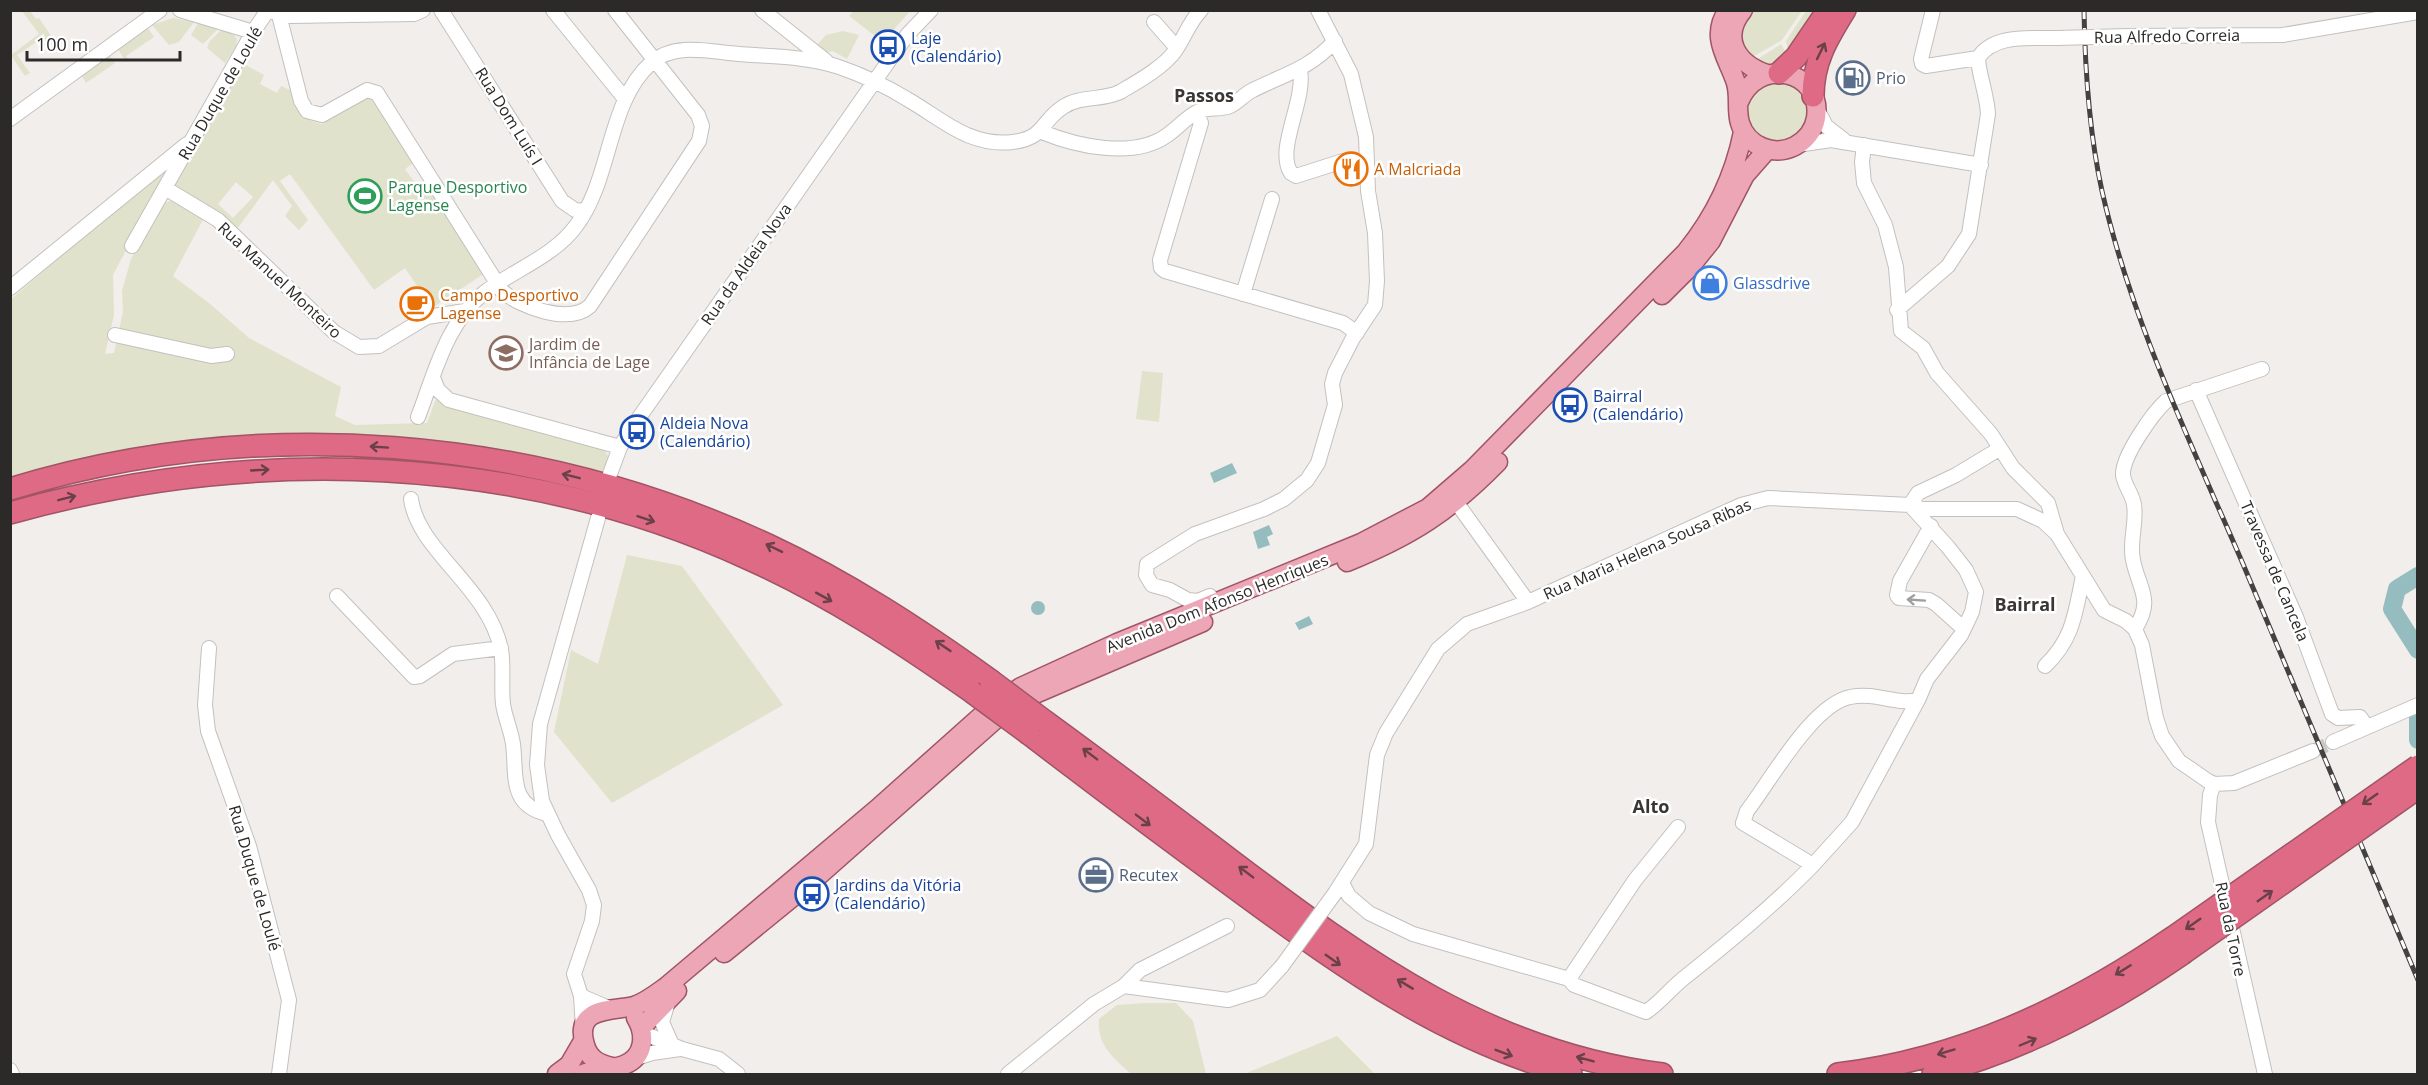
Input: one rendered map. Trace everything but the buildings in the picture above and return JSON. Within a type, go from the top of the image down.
[{"type":"highway","points":[[1773,73],[1796,57],[1828,10]]},
{"type":"highway","points":[[1814,101],[1814,73],[1818,56],[1845,10]]},
{"type":"highway","points":[[10,489],[72,472],[149,457],[277,445],[398,448],[482,458],[544,469],[669,505],[769,545],[865,596],[990,680],[1325,931],[1425,996],[1493,1029],[1544,1048],[1595,1062],[1662,1074]]},
{"type":"highway","points":[[10,513],[128,484],[252,470],[328,469],[404,472],[522,489],[628,513],[747,558],[841,606],[972,692],[1244,895],[1372,985],[1463,1036],[1521,1060],[1571,1074]]},
{"type":"highway","points":[[1933,1074],[2000,1053],[2058,1028],[2115,997],[2177,946],[2418,766]]},
{"type":"highway","points":[[1838,1074],[1934,1055],[1996,1035],[2076,998],[2177,946],[2418,788]]},
{"type":"main road","name":"Avenida Dom Afonso Henriques","points":[[557,1074],[569,1065],[583,1039],[591,1017],[649,999],[667,986],[877,809],[989,709],[1021,687],[1117,643],[1402,524],[1428,508],[1472,470],[1668,271],[1699,235],[1736,165],[1743,132],[1739,122],[1736,83],[1720,43],[1720,30],[1728,10]]},
{"type":"main road","points":[[1743,10],[1732,31],[1735,52],[1752,68],[1796,77],[1814,101],[1812,129],[1797,145],[1788,149],[1767,150],[1750,140],[1743,132]]},
{"type":"main road","points":[[1739,102],[1749,84],[1773,73]]},
{"type":"main road","name":"Avenida Dom Afonso Henriques","points":[[633,1059],[643,1043],[642,1030],[669,998],[816,878],[996,719],[1028,697],[1108,661],[1387,546],[1426,525],[1454,504],[1690,267],[1710,241],[1745,175],[1767,150]]},
{"type":"main road","points":[[614,1008],[637,1018],[642,1030]]},
{"type":"main road","points":[[583,1039],[593,1059],[612,1067]]},
{"type":"main road","points":[[583,1074],[624,1065],[633,1059]]},
{"type":"street","points":[[10,119],[160,10]]},
{"type":"street","points":[[180,10],[253,32]]},
{"type":"street","points":[[423,10],[414,14],[272,12],[301,101],[307,111],[322,115],[367,90],[377,93],[506,295],[534,309],[578,312],[590,306],[700,137],[702,126],[698,115],[615,10]]},
{"type":"street","name":"Rua Dom Luís I","points":[[441,10],[562,201],[574,210],[585,211]]},
{"type":"street","points":[[554,10],[625,99]]},
{"type":"street","points":[[762,10],[830,64],[912,101],[949,128],[977,139],[1012,142],[1028,139],[1042,132],[1064,106],[1076,100],[1116,94],[1168,58],[1201,10]]},
{"type":"street","name":"Rua da Aldeia Nova","points":[[610,474],[620,447],[908,34],[931,10]]},
{"type":"street","points":[[1232,596],[1220,592],[1198,602],[1148,580],[1145,570],[1152,560],[1195,534],[1264,509],[1284,499],[1300,487],[1313,472],[1335,405],[1332,384],[1335,373],[1357,333],[1372,312],[1377,293],[1375,233],[1368,191],[1366,137],[1351,74],[1318,10]]},
{"type":"street","name":"Rua Alfredo Correia","points":[[1933,10],[1922,64],[1941,65],[1978,58],[1988,47],[2000,41],[2128,36],[2283,34],[2418,12]]},
{"type":"street","name":"Rua Duque de Loulé","points":[[132,246],[253,32],[272,12]]},
{"type":"street","points":[[1154,22],[1177,48]]},
{"type":"street","points":[[1042,132],[1085,146],[1138,146],[1166,136],[1196,113],[1208,108],[1228,107],[1256,89],[1300,70],[1335,41]]},
{"type":"street","points":[[418,417],[434,380],[435,370],[456,323],[465,311],[497,284],[565,238],[585,211],[597,188],[625,99],[638,77],[654,60],[677,51],[697,50],[830,64]]},
{"type":"street","points":[[1897,310],[1948,266],[1969,234],[1988,114],[1987,95],[1978,58]]},
{"type":"street","points":[[1300,70],[1299,105],[1287,153],[1291,173],[1296,176],[1343,162],[1367,162]]},
{"type":"street","points":[[1814,101],[1826,126],[1848,142]]},
{"type":"street","points":[[1196,113],[1201,123],[1160,260],[1161,268],[1165,272],[1344,323],[1357,333]]},
{"type":"street","points":[[10,288],[193,139]]},
{"type":"street","points":[[1797,145],[1823,140],[1848,142],[1981,165]]},
{"type":"street","points":[[1864,145],[1862,162],[1864,183],[1885,225],[1896,267],[1897,310],[1901,331],[1923,348],[1937,373],[1991,434],[2013,468],[2048,503],[2057,534],[2104,610],[2126,621],[2135,629],[2142,645],[2162,736],[2179,761],[2214,784],[2249,779],[2313,751]]},
{"type":"street","name":"Rua Duque de Loulé","points":[[157,166],[166,168],[168,182]]},
{"type":"street","name":"Rua Manuel Monteiro","points":[[168,182],[218,220],[334,332],[359,347],[379,346],[427,317],[465,311]]},
{"type":"street","points":[[1243,294],[1272,199]]},
{"type":"street","points":[[115,335],[211,356],[227,354]]},
{"type":"street","points":[[2135,629],[2145,613],[2144,596],[2131,550],[2135,506],[2123,475],[2129,453],[2166,400],[2262,369]]},
{"type":"street","points":[[434,380],[438,390],[449,400],[620,447]]},
{"type":"street","name":"Travessa de Cancela","points":[[2196,390],[2296,617],[2332,714],[2338,718],[2360,717],[2367,727]]},
{"type":"street","points":[[1338,888],[1369,913],[1413,934],[1569,979],[1574,985],[1646,1012],[1660,1003],[1676,985],[1779,900],[1852,822],[1928,679],[1964,629],[1976,592],[1966,570],[1930,526],[1916,515],[1910,505],[1918,493],[1956,475],[1999,449]]},
{"type":"street","name":"Rua Maria Helena Sousa Ribas","points":[[1124,986],[1228,1000],[1260,990],[1282,966],[1338,888],[1366,844],[1377,755],[1386,733],[1438,649],[1467,624],[1528,602],[1741,505],[1768,498],[1910,505],[1922,509],[2017,509],[2043,520],[2057,534]]},
{"type":"street","points":[[411,499],[415,518],[422,529],[489,614],[501,648],[503,704],[513,747],[517,788],[526,804],[547,814]]},
{"type":"street","points":[[1459,506],[1528,602]]},
{"type":"street","points":[[583,1039],[581,996],[574,974],[592,921],[594,905],[590,890],[547,814],[538,775],[538,734],[598,518]]},
{"type":"street","points":[[1930,526],[1900,581],[1897,595],[1899,598],[1929,600],[1964,629]]},
{"type":"street","points":[[2045,666],[2064,645],[2071,632],[2082,576]]},
{"type":"street","points":[[1117,643],[1120,633],[1172,612],[1176,594]]},
{"type":"street","points":[[338,596],[414,677],[420,676],[453,654],[501,648]]},
{"type":"street","name":"Rua Duque de Loulé","points":[[209,648],[205,705],[208,731],[249,846],[289,1000],[279,1074]]},
{"type":"street","points":[[1813,865],[1743,823],[1747,811],[1813,719],[1829,706],[1861,695],[1882,695],[1905,703],[1918,700]]},
{"type":"street","points":[[2333,742],[2418,705]]},
{"type":"street","name":"Rua da Torre","points":[[2214,784],[2210,795],[2208,822],[2265,1074]]},
{"type":"street","points":[[1569,979],[1635,880],[1678,827]]},
{"type":"street","points":[[1008,1074],[1094,1004],[1124,986],[1140,970],[1227,926]]},
{"type":"street","points":[[581,996],[614,1008]]},
{"type":"street","points":[[669,998],[662,1022],[677,1047]]},
{"type":"street","points":[[642,1030],[677,1047],[719,1059],[738,1074]]},
{"type":"street","points":[[633,1059],[677,1047]]},
{"type":"green space","points":[[854,10],[910,11],[883,42],[849,16]]},
{"type":"green space","points":[[22,11],[30,11],[36,19],[39,18],[53,39],[43,47],[38,41],[17,55],[30,73],[25,76],[11,55],[39,34]]},
{"type":"green space","points":[[1753,11],[1802,11],[1782,40],[1749,59],[1738,37]]},
{"type":"green space","points":[[1806,11],[1815,11],[1788,50],[1786,41]]},
{"type":"green space","points":[[173,18],[194,22],[179,42],[169,45],[152,25]]},
{"type":"green space","points":[[198,23],[218,29],[203,44],[191,35]]},
{"type":"green space","points":[[148,28],[154,37],[126,56],[128,60],[126,62],[118,49]]},
{"type":"green space","points":[[222,29],[233,34],[237,39],[236,46],[225,63],[207,48],[209,42]]},
{"type":"green space","points":[[843,31],[859,35],[847,59],[833,51],[823,53],[815,47],[826,35]]},
{"type":"green space","points":[[1781,44],[1787,54],[1779,60],[1769,64],[1756,60]]},
{"type":"green space","points":[[110,56],[115,63],[86,83],[82,76]]},
{"type":"green space","points":[[242,63],[264,75],[260,84],[277,93],[281,86],[295,92],[303,114],[310,120],[322,124],[364,96],[371,95],[416,161],[405,169],[420,190],[431,183],[484,273],[432,308],[405,268],[374,290],[290,174],[280,181],[308,220],[299,230],[285,216],[292,206],[273,180],[237,229],[213,209],[174,185],[174,180]],"holes":[[[236,182],[253,197],[233,218],[218,204]]]},
{"type":"green space","points":[[1771,81],[1783,81],[1799,90],[1806,100],[1808,112],[1806,124],[1799,134],[1783,143],[1771,143],[1760,138],[1751,129],[1746,118],[1746,106],[1751,95],[1760,86]]},
{"type":"green space","points":[[158,173],[163,175],[162,181],[113,275],[114,315],[105,354],[114,353],[123,312],[122,291],[131,259],[163,204],[174,199],[205,216],[173,276],[209,303],[249,338],[341,387],[335,416],[355,425],[427,423],[437,396],[602,447],[610,459],[606,472],[463,444],[398,437],[333,435],[268,436],[203,441],[74,462],[11,478],[11,299]]},
{"type":"green space","points":[[1142,371],[1163,373],[1159,422],[1136,419]]},
{"type":"green space","points":[[627,555],[682,566],[783,705],[612,803],[554,732],[571,650],[598,664]]},
{"type":"green space","points":[[1176,1003],[1193,1021],[1206,1074],[1131,1074],[1112,1056],[1101,1037],[1099,1019],[1117,1005]]},
{"type":"green space","points":[[1337,1036],[1375,1074],[1244,1074]]},
{"type":"water","points":[[1232,463],[1237,473],[1214,483],[1210,473]]},
{"type":"water","points":[[1269,525],[1273,534],[1267,537],[1270,545],[1258,549],[1253,532]]},
{"type":"water","points":[[1038,601],[1043,603],[1045,608],[1043,613],[1038,615],[1033,613],[1031,608],[1033,603]]},
{"type":"water","points":[[1309,616],[1313,624],[1299,630],[1295,623]]},
{"type":"waterway","points":[[2418,576],[2397,589],[2392,609],[2418,650]]},
{"type":"waterway","points":[[2418,715],[2418,740]]},
{"type":"tunnel","points":[[2313,751],[2333,742]]},
{"type":"railway","points":[[2084,10],[2087,79],[2094,146],[2102,191],[2129,287],[2183,427],[2418,980]]},
{"type":"place","name":"Laje (Calendário)","points":[[888,47]]},
{"type":"place","name":"Prio","points":[[1853,78]]},
{"type":"place","name":"A Malcriada","points":[[1351,169]]},
{"type":"place","name":"Parque Desportivo Lagense","points":[[365,196]]},
{"type":"place","name":"Glassdrive","points":[[1710,283]]},
{"type":"place","name":"Campo Desportivo Lagense","points":[[417,304]]},
{"type":"place","name":"Jardim de Infância de Lage","points":[[506,353]]},
{"type":"place","name":"Bairral (Calendário)","points":[[1570,405]]},
{"type":"place","name":"Aldeia Nova (Calendário)","points":[[637,432]]},
{"type":"place","name":"Recutex","points":[[1096,875]]},
{"type":"place","name":"Jardins da Vitória (Calendário)","points":[[812,894]]},
{"type":"district","name":"Passos","points":[[1204,96]]},
{"type":"district","name":"Bairral","points":[[2025,605]]},
{"type":"district","name":"Alto","points":[[1651,807]]}]
